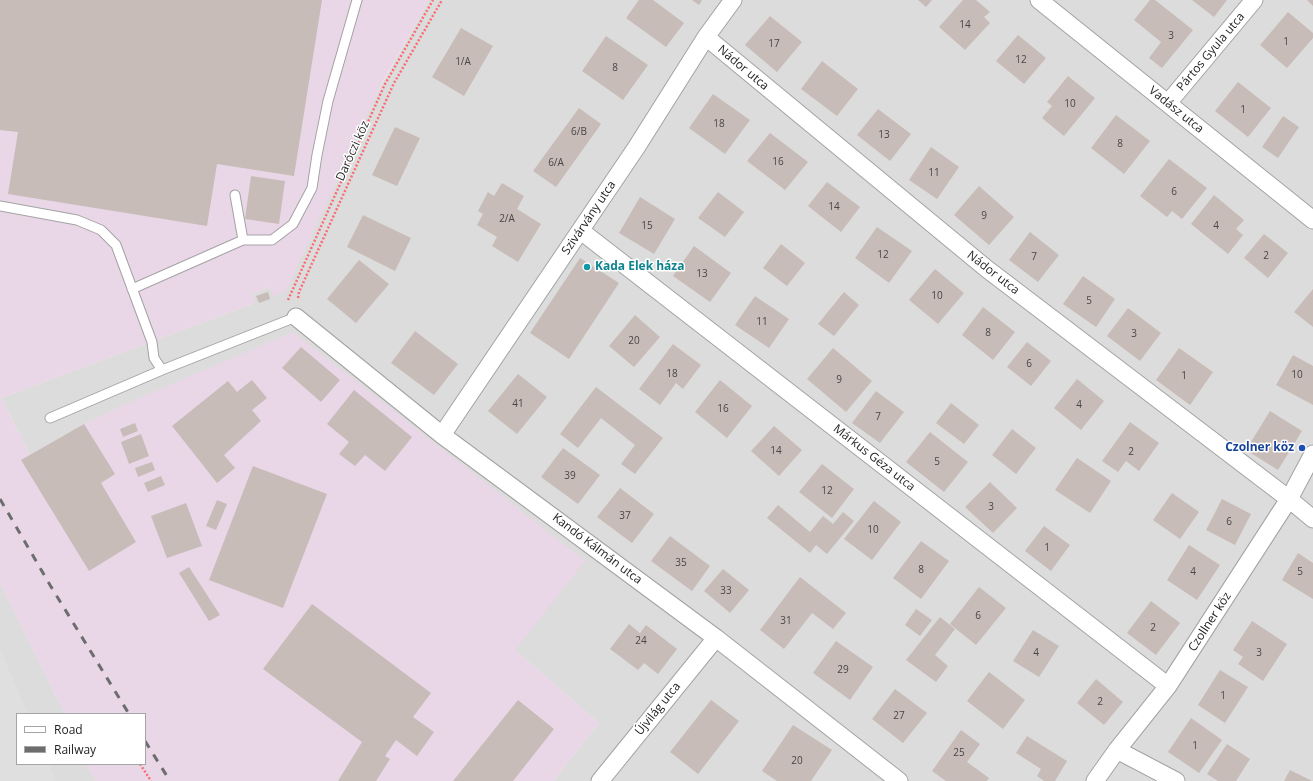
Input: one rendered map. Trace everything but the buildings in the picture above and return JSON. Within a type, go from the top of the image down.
[{"type":"street","name":"Szivárvány utca","points":[[442,435],[581,231],[636,148],[706,37],[733,0]]},
{"type":"street","name":"Vadász utca","points":[[1039,0],[1313,220]]},
{"type":"street","name":"Pártos Gyula utca","points":[[1168,103],[1254,0]]},
{"type":"street","name":"Nádor utca","points":[[706,37],[987,269],[1289,499],[1313,519]]},
{"type":"street","name":"Márkus Géza utca","points":[[581,231],[1168,686]]},
{"type":"street","name":"Kandó Kálmán utca","points":[[296,316],[442,435],[716,638],[899,781]]},
{"type":"street","name":"Czollner köz","points":[[1095,781],[1117,750],[1168,686],[1289,499],[1313,454]]},
{"type":"street","name":"Újvilág utca","points":[[600,781],[716,638]]},
{"type":"street","points":[[1117,750],[1176,781]]},
{"type":"lane","points":[[132,289],[243,240],[272,240],[293,224],[312,188],[316,155],[328,100],[357,0]]},
{"type":"lane","points":[[234,195],[243,240]]},
{"type":"lane","points":[[0,206],[77,220],[102,230],[116,245],[152,342],[154,358],[162,370]]},
{"type":"lane","points":[[50,418],[162,370],[296,316]]},
{"type":"path","name":"Daróczi köz","points":[[286,302],[385,84],[433,0]]},
{"type":"path","name":"Daróczi köz","points":[[296,316],[299,292],[394,83],[442,0]]},
{"type":"path","points":[[141,765],[150,781]]},
{"type":"shaded area","points":[[0,0],[429,0],[382,83],[286,291],[273,296],[269,287],[252,294],[255,303],[1,398],[30,455],[84,424],[137,399],[293,332],[585,561],[515,650],[599,723],[553,781],[96,781],[87,765],[146,765],[146,713],[65,713],[0,583]]},
{"type":"shaded area","points":[[429,0],[1313,0],[1313,781],[553,781],[599,723],[515,650],[148,395],[84,424],[30,455],[1,398],[255,303],[252,294],[269,287]]},
{"type":"shaded area","points":[[0,583],[65,713],[16,713],[16,765],[87,765],[96,781],[0,781]]},
{"type":"shaded area","points":[[0,648],[28,713],[16,713],[16,765],[49,765],[56,781],[0,781]]},
{"type":"railway","points":[[0,499],[50,585],[128,713]]},
{"type":"railway","points":[[146,743],[170,781]]},
{"type":"place","name":"Kada Elek háza","points":[[587,267]]},
{"type":"place","name":"Czolner köz","points":[[1302,448]]}]
